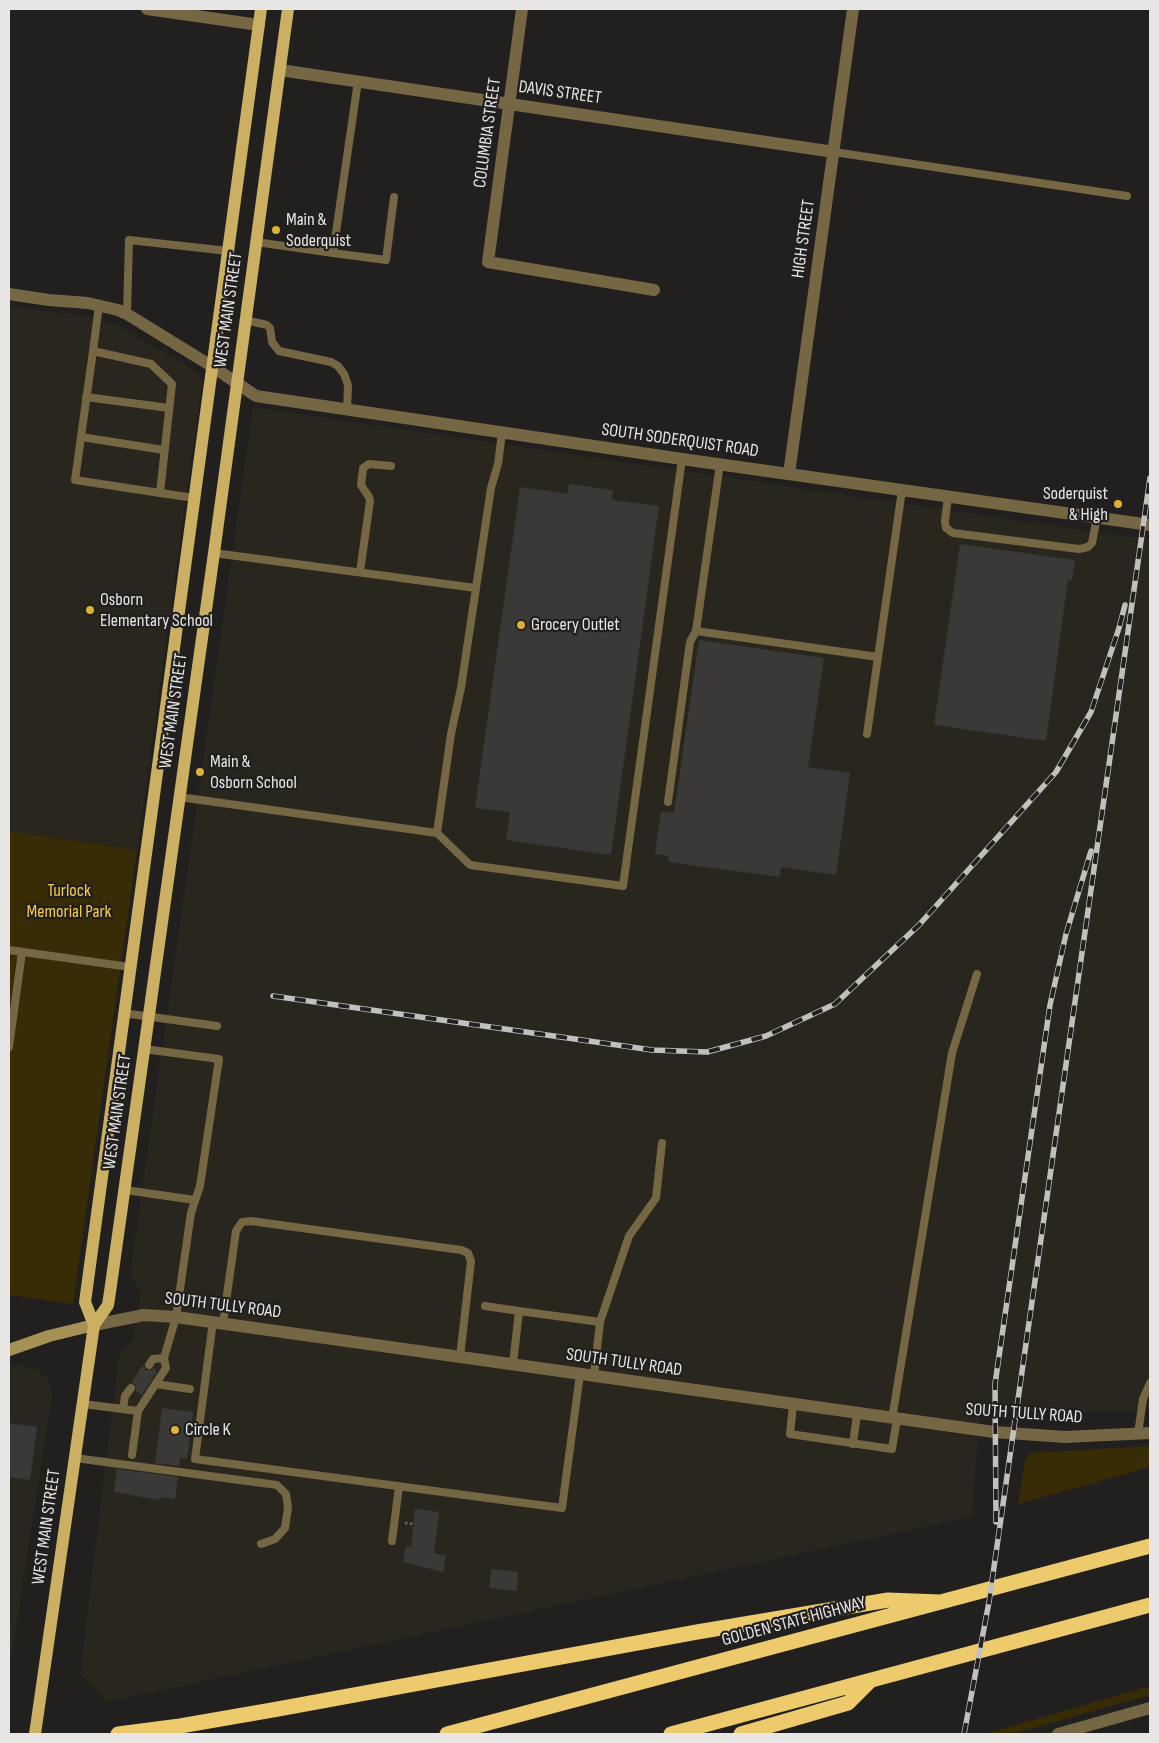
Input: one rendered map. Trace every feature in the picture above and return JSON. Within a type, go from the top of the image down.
[{"type":"highway","name":"GOLDEN STATE HIGHWAY","points":[[447,1734],[1150,1546]]},
{"type":"highway","points":[[118,1734],[180,1726],[696,1632],[879,1601],[940,1602]]},
{"type":"highway","points":[[671,1734],[1150,1606]]},
{"type":"highway","points":[[741,1734],[848,1704],[870,1681]]},
{"type":"main road","name":"WEST MAIN STREET","points":[[94,1325],[84,1302],[261,9]]},
{"type":"main road","name":"WEST MAIN STREET","points":[[35,1734],[94,1325],[108,1305],[125,1190],[288,9]]},
{"type":"street","points":[[147,9],[259,25]]},
{"type":"street","name":"COLUMBIA STREET","points":[[522,9],[488,262],[654,290]]},
{"type":"street","name":"HIGH STREET","points":[[789,474],[853,9]]},
{"type":"street","name":"DAVIS STREET","points":[[280,70],[834,152]]},
{"type":"street","name":"SOUTH SODERQUIST ROAD","points":[[9,294],[99,305],[127,314],[256,396],[682,459],[1150,525]]},
{"type":"street","name":"SOUTH TULLY ROAD","points":[[94,1325],[144,1315],[176,1317],[994,1432],[1036,1436],[1144,1434]]},
{"type":"street","points":[[9,1350],[49,1336],[94,1325]]},
{"type":"street","points":[[1058,1734],[1150,1708]]},
{"type":"lane","points":[[333,253],[358,81]]},
{"type":"lane","points":[[834,152],[1127,196]]},
{"type":"lane","points":[[256,242],[386,260],[394,197]]},
{"type":"lane","points":[[127,314],[129,240],[228,251]]},
{"type":"lane","points":[[99,305],[75,480],[195,498]]},
{"type":"lane","points":[[245,320],[267,325],[270,328],[272,342],[279,351],[331,362],[338,366],[344,374],[348,385],[347,410]]},
{"type":"lane","points":[[92,351],[151,364],[172,384],[160,493]]},
{"type":"lane","points":[[86,397],[169,408]]},
{"type":"lane","points":[[437,833],[451,734],[461,688],[491,488],[498,464],[502,433]]},
{"type":"lane","points":[[81,437],[164,450]]},
{"type":"lane","points":[[179,797],[437,833],[470,865],[623,886],[682,459]]},
{"type":"lane","points":[[360,572],[370,499],[361,485],[363,468],[369,464],[390,466]]},
{"type":"lane","points":[[668,802],[690,642],[696,630],[720,464]]},
{"type":"lane","points":[[867,734],[902,490]]},
{"type":"lane","points":[[948,496],[945,521],[946,528],[953,534],[1079,549],[1088,547],[1092,543],[1097,517]]},
{"type":"lane","points":[[214,553],[476,588]]},
{"type":"lane","points":[[696,630],[878,657]]},
{"type":"lane","points":[[9,950],[130,967]]},
{"type":"lane","points":[[9,1047],[22,952]]},
{"type":"lane","points":[[793,1405],[790,1434],[892,1449],[895,1419],[952,1054],[977,974]]},
{"type":"lane","points":[[123,1013],[217,1026]]},
{"type":"lane","points":[[132,1455],[138,1411],[166,1368],[164,1358],[176,1317],[191,1213],[200,1186],[219,1059],[144,1049]]},
{"type":"lane","points":[[594,1376],[600,1322],[629,1236],[656,1198],[662,1143]]},
{"type":"lane","points":[[125,1190],[196,1200]]},
{"type":"lane","points":[[460,1357],[471,1261],[468,1253],[461,1250],[251,1221],[242,1222],[236,1231],[218,1322],[195,1459],[562,1508],[580,1374]]},
{"type":"lane","points":[[486,1306],[600,1322]]},
{"type":"lane","points":[[513,1364],[519,1311]]},
{"type":"lane","points":[[149,1365],[153,1359],[164,1358]]},
{"type":"lane","points":[[1144,1434],[1144,1399],[1150,1383]]},
{"type":"lane","points":[[156,1384],[190,1389]]},
{"type":"lane","points":[[123,1409],[125,1396],[131,1388]]},
{"type":"lane","points":[[83,1404],[138,1411]]},
{"type":"lane","points":[[853,1444],[857,1414]]},
{"type":"lane","points":[[75,1458],[277,1485],[286,1494],[288,1507],[285,1528],[275,1539],[261,1544]]},
{"type":"lane","points":[[392,1541],[399,1486]]},
{"type":"shaded area","name":"Osborn Elementary School","points":[[9,306],[86,316],[118,326],[194,370],[199,374],[202,383],[137,850],[9,831]]},
{"type":"shaded area","points":[[253,407],[1150,540],[1150,1408],[1118,1412],[980,1411],[972,1517],[106,1702],[80,1674],[119,1354],[133,1339],[141,1292],[130,1275]]},
{"type":"shaded area","points":[[20,1365],[37,1369],[49,1380],[52,1396],[9,1672],[9,1367]]},
{"type":"green space","name":"Turlock Memorial Park","points":[[9,831],[137,850],[73,1304],[9,1295]]},
{"type":"green space","points":[[1150,1446],[1150,1467],[1018,1504],[1025,1460],[1031,1453]]},
{"type":"green space","points":[[1150,1686],[1150,1695],[1012,1734],[985,1734]]},
{"type":"building","points":[[569,484],[613,490],[612,500],[659,506],[611,855],[506,840],[510,812],[475,808],[520,487],[568,494]]},
{"type":"building","points":[[960,544],[1075,560],[1072,580],[1068,579],[1046,741],[934,725]]},
{"type":"building","points":[[699,640],[824,658],[808,767],[850,773],[836,875],[781,867],[780,877],[668,862],[669,856],[655,854],[661,811],[674,813]]},
{"type":"building","points":[[143,1365],[146,1370],[154,1368],[157,1371],[142,1395],[136,1391],[136,1385],[132,1382]]},
{"type":"building","name":"Circle K","points":[[162,1408],[193,1412],[187,1459],[180,1458],[179,1466],[155,1463]]},
{"type":"building","points":[[9,1423],[37,1427],[30,1480],[9,1477]]},
{"type":"building","points":[[117,1469],[178,1477],[175,1499],[160,1497],[159,1500],[114,1492]]},
{"type":"building","points":[[415,1509],[439,1512],[434,1553],[446,1556],[443,1572],[403,1562],[406,1546],[411,1547]]},
{"type":"building","points":[[491,1569],[518,1572],[517,1591],[489,1588]]},
{"type":"railway","points":[[964,1734],[989,1602],[1150,478]]},
{"type":"railway","points":[[273,996],[652,1050],[707,1052],[766,1036],[835,1004],[919,925],[1056,772],[1091,712],[1125,605]]},
{"type":"railway","points":[[996,1522],[995,1384],[1050,1005],[1066,934],[1091,851]]},
{"type":"place","name":"Main & Soderquist","points":[[276,230]]},
{"type":"place","name":"Soderquist & High","points":[[1118,504]]},
{"type":"place","name":"Osborn Elementary School","points":[[90,610]]},
{"type":"place","name":"Grocery Outlet","points":[[521,625]]},
{"type":"place","name":"Main & Osborn School","points":[[200,772]]},
{"type":"place","name":"Circle K","points":[[175,1430]]}]
